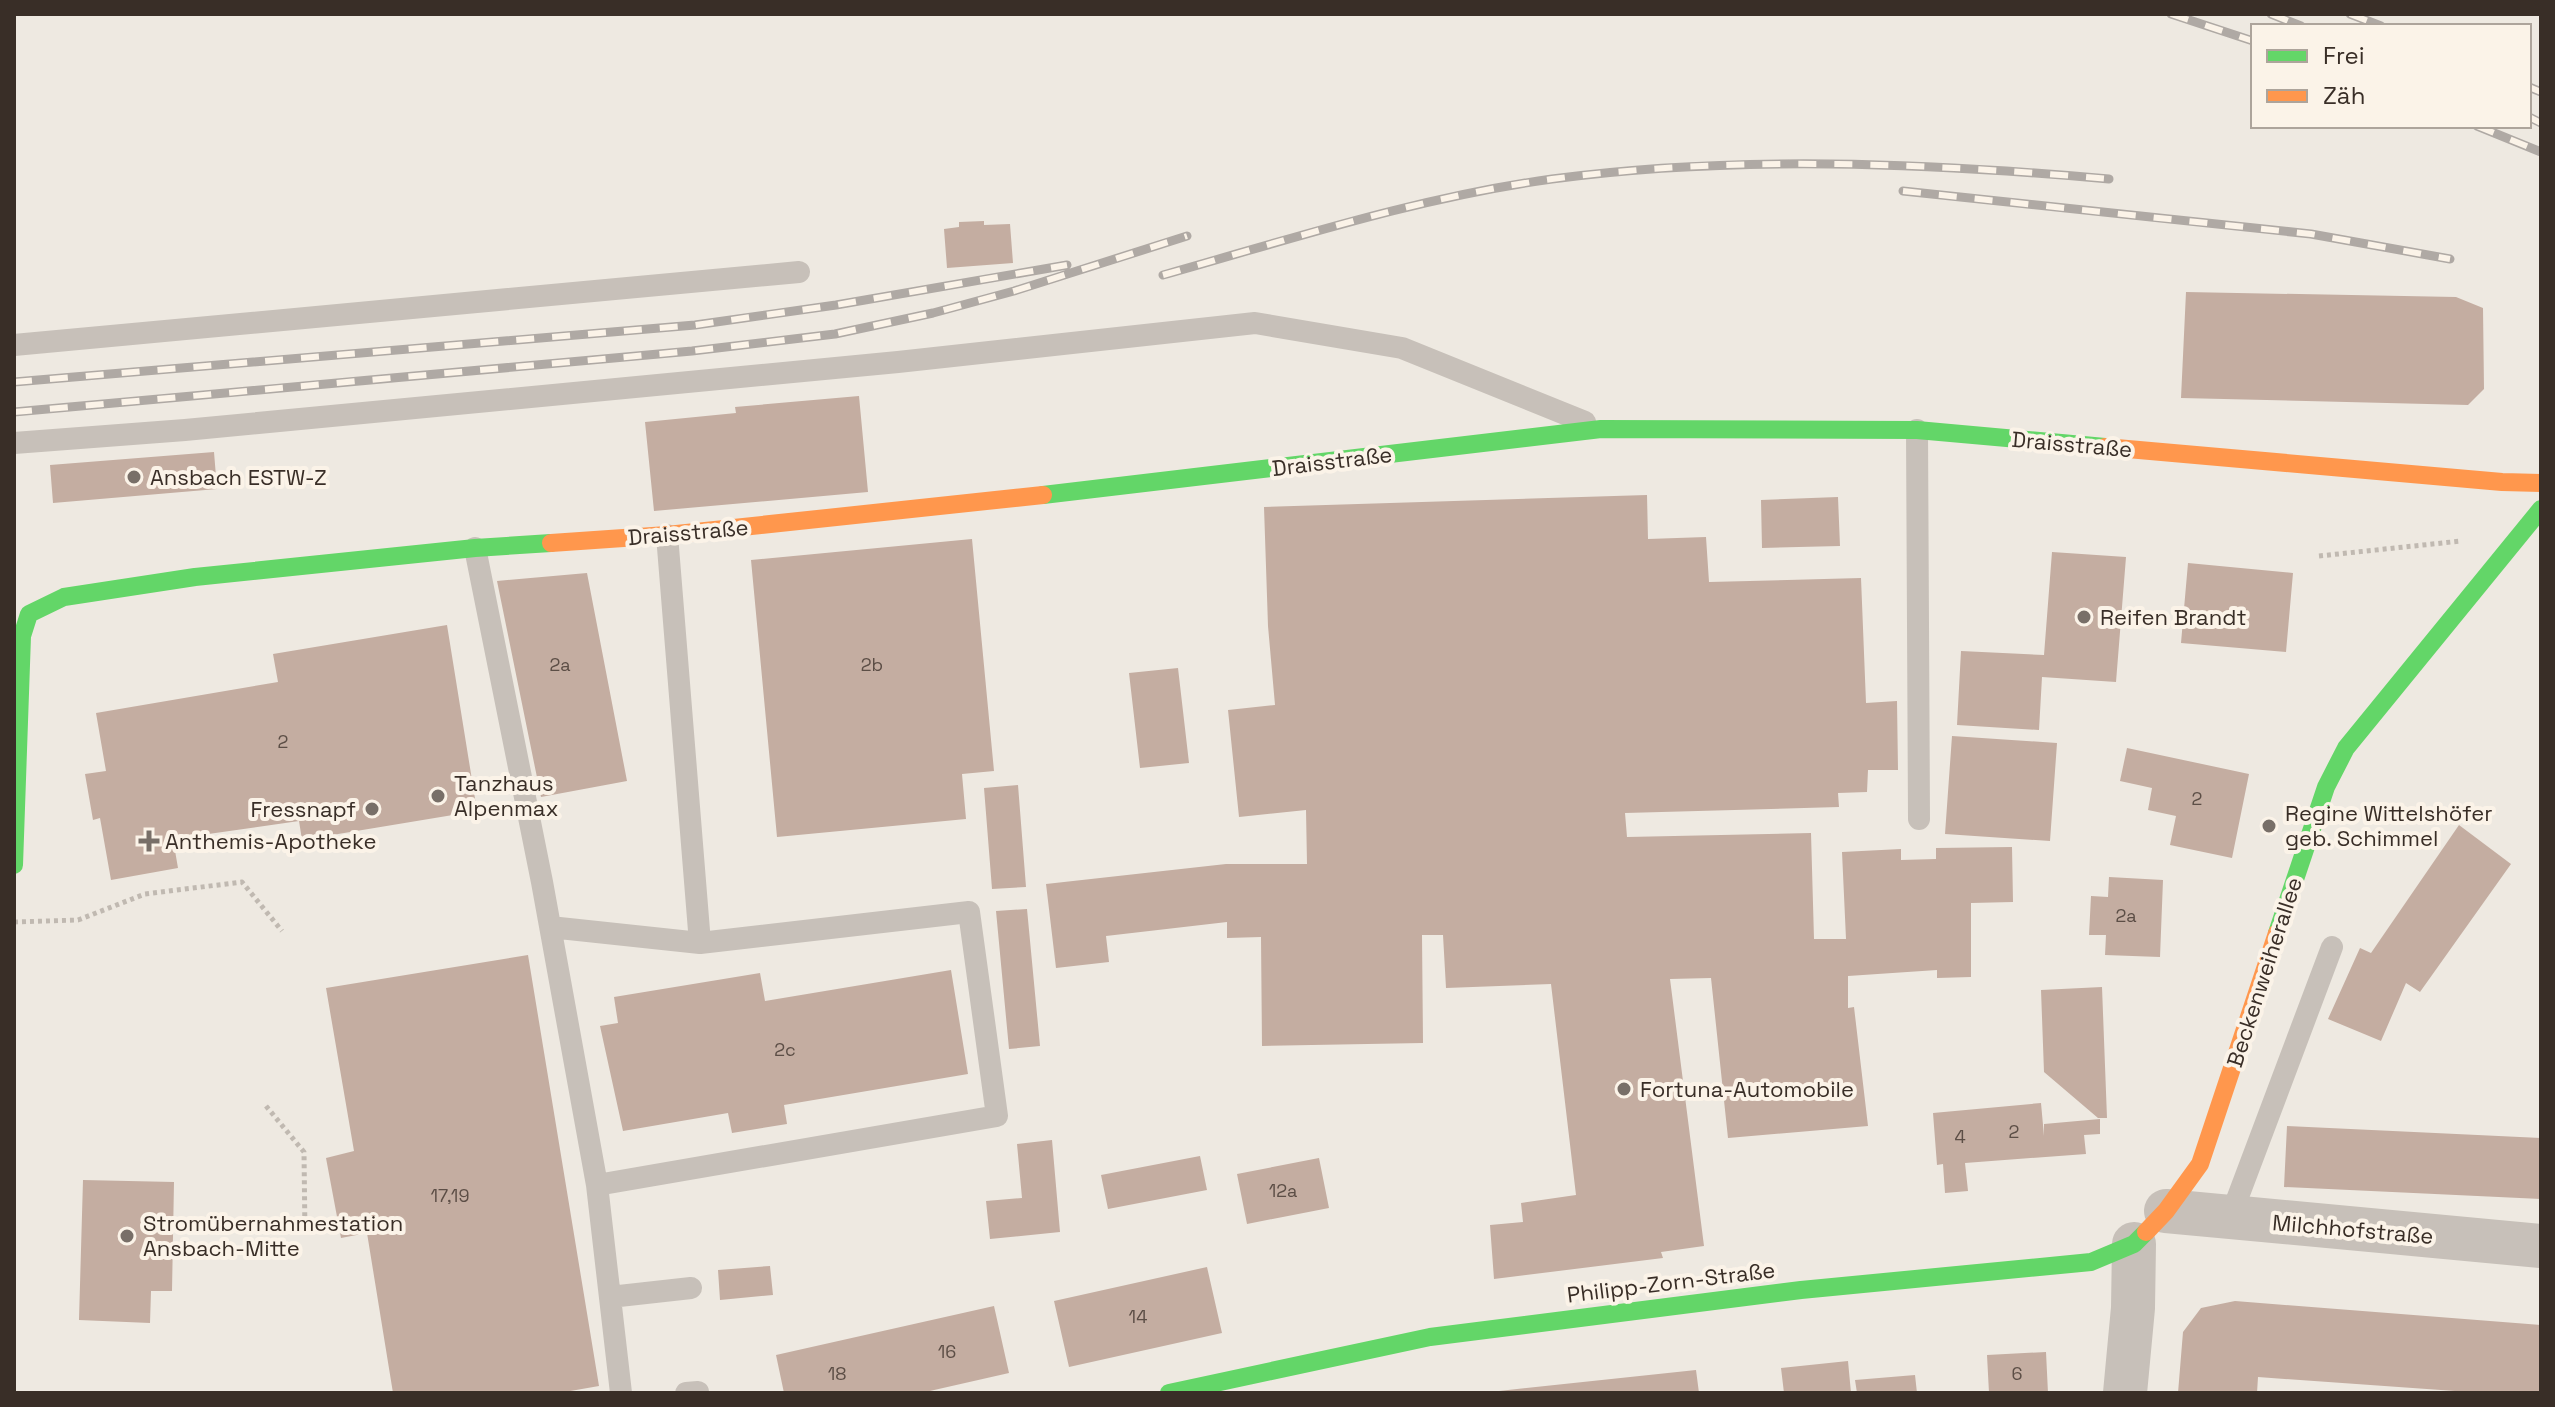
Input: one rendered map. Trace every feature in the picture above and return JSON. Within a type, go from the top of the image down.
[{"type":"street","name":"Draisstraße","points":[[14,865],[22,636],[29,614],[64,597],[195,577],[475,548],[667,535],[936,508],[1601,429],[1917,430],[2541,483]]},
{"type":"street","name":"Beckenweiherallee","points":[[2166,1211],[2200,1164],[2310,830],[2326,787],[2346,748],[2541,509]]},
{"type":"street","name":"Milchhofstraße","points":[[2166,1211],[2541,1246]]},
{"type":"street","name":"Philipp-Zorn-Straße","points":[[1169,1393],[1430,1337],[1801,1290],[2091,1262],[2134,1244],[2166,1211]]},
{"type":"street","points":[[2125,1393],[2133,1308],[2134,1244]]},
{"type":"lane","points":[[14,345],[799,272]]},
{"type":"lane","name":"Draisstraße","points":[[14,443],[201,429],[851,367],[1255,323],[1402,348],[1601,429]]},
{"type":"lane","points":[[1917,430],[1919,819]]},
{"type":"lane","points":[[667,535],[700,943]]},
{"type":"lane","points":[[475,548],[597,1185],[621,1393]]},
{"type":"lane","points":[[550,927],[700,943],[969,912],[997,1116],[597,1185]]},
{"type":"lane","points":[[2230,1218],[2332,947]]},
{"type":"lane","points":[[610,1297],[691,1288]]},
{"type":"lane","points":[[686,1393],[698,1392]]},
{"type":"path","points":[[2319,556],[2462,541]]},
{"type":"path","points":[[14,922],[78,920],[145,894],[242,882],[282,931]]},
{"type":"path","points":[[266,1106],[304,1152],[305,1236]]},
{"type":"building","points":[[984,221],[984,225],[1010,224],[1013,263],[947,268],[944,229],[959,227],[959,222]]},
{"type":"building","points":[[2186,292],[2456,297],[2483,308],[2484,389],[2468,405],[2181,398]]},
{"type":"building","points":[[859,396],[868,492],[654,511],[645,422],[736,413],[735,407]]},
{"type":"building","name":"Ansbach ESTW-Z","points":[[214,452],[217,489],[53,503],[50,465]]},
{"type":"building","points":[[1647,495],[1648,539],[1706,537],[1709,582],[1861,578],[1866,703],[1897,701],[1898,770],[1868,770],[1867,792],[1838,793],[1839,807],[1625,813],[1627,837],[1811,833],[1814,939],[1846,939],[1842,852],[1901,849],[1901,860],[1936,859],[1936,848],[2012,847],[2013,902],[1971,903],[1971,977],[1937,978],[1937,970],[1848,976],[1848,1008],[1854,1007],[1868,1126],[1728,1138],[1711,978],[1670,979],[1704,1246],[1661,1252],[1663,1258],[1494,1279],[1490,1225],[1523,1222],[1521,1203],[1576,1195],[1551,984],[1446,988],[1443,935],[1422,935],[1423,1043],[1262,1046],[1261,937],[1227,938],[1227,922],[1106,936],[1109,962],[1056,968],[1046,884],[1226,864],[1307,864],[1306,810],[1239,817],[1228,710],[1275,705],[1268,626],[1264,507]]},
{"type":"building","points":[[1838,497],[1840,546],[1762,548],[1761,500]]},
{"type":"building","points":[[972,539],[994,771],[962,774],[966,819],[777,837],[751,560]]},
{"type":"building","points":[[2052,552],[2126,557],[2116,682],[2042,677],[2039,730],[1957,725],[1961,651],[2044,655]]},
{"type":"building","points":[[2188,563],[2293,573],[2286,652],[2181,643]]},
{"type":"building","points":[[587,573],[627,781],[541,797],[497,581]]},
{"type":"building","points":[[447,625],[477,811],[302,840],[299,821],[173,839],[178,868],[111,880],[100,818],[93,820],[85,774],[106,771],[96,713],[278,682],[273,654]]},
{"type":"building","points":[[1178,668],[1189,763],[1140,768],[1129,673]]},
{"type":"building","points":[[1952,736],[2057,743],[2050,841],[1945,834]]},
{"type":"building","points":[[2127,748],[2249,774],[2232,858],[2170,845],[2176,816],[2148,810],[2152,788],[2120,781]]},
{"type":"building","points":[[1018,785],[1026,887],[992,889],[984,788]]},
{"type":"building","points":[[2459,825],[2511,864],[2420,992],[2406,983],[2381,1041],[2328,1019],[2360,948],[2371,953]]},
{"type":"building","points":[[2109,877],[2163,880],[2160,957],[2105,955],[2106,935],[2089,935],[2091,896],[2108,897]]},
{"type":"building","points":[[1027,909],[1040,1046],[1009,1049],[996,911]]},
{"type":"building","points":[[528,955],[599,1386],[559,1393],[393,1393],[367,1233],[341,1238],[326,1158],[354,1151],[326,988]]},
{"type":"building","points":[[951,970],[968,1074],[784,1105],[787,1124],[732,1133],[728,1113],[623,1131],[600,1026],[618,1023],[614,997],[760,973],[765,1001]]},
{"type":"building","points":[[2102,987],[2107,1118],[2098,1118],[2044,1072],[2041,990]]},
{"type":"building","points":[[2041,1103],[2044,1136],[2044,1124],[2100,1119],[2100,1134],[2084,1135],[2086,1154],[1965,1163],[1968,1191],[1945,1193],[1943,1164],[1937,1165],[1933,1113]]},
{"type":"building","points":[[2287,1126],[2541,1138],[2541,1199],[2284,1187]]},
{"type":"building","points":[[1052,1140],[1060,1232],[990,1239],[986,1201],[1022,1198],[1017,1144]]},
{"type":"building","points":[[1200,1156],[1207,1190],[1108,1209],[1101,1175]]},
{"type":"building","points":[[1319,1158],[1329,1208],[1247,1224],[1237,1174]]},
{"type":"building","name":"Stromübernahmestation Ansbach-Mitte","points":[[83,1180],[174,1182],[172,1291],[151,1291],[150,1323],[79,1320]]},
{"type":"building","points":[[770,1266],[773,1295],[720,1300],[718,1270]]},
{"type":"building","points":[[1207,1267],[1222,1333],[1069,1367],[1054,1301]]},
{"type":"building","points":[[2235,1301],[2541,1325],[2541,1393],[2483,1393],[2258,1377],[2257,1393],[2178,1393],[2183,1332],[2201,1308]]},
{"type":"building","points":[[994,1306],[1009,1373],[921,1393],[784,1393],[776,1355]]},
{"type":"building","points":[[2046,1352],[2048,1393],[1989,1393],[1987,1355]]},
{"type":"building","points":[[1848,1361],[1851,1393],[1784,1393],[1781,1368]]},
{"type":"building","points":[[1696,1370],[1699,1393],[1499,1393],[1499,1391]]},
{"type":"building","points":[[1915,1375],[1917,1393],[1857,1393],[1855,1380]]},
{"type":"railway","points":[[2171,14],[2251,40]]},
{"type":"railway","points":[[2271,14],[2296,24]]},
{"type":"railway","points":[[2350,14],[2376,24]]},
{"type":"railway","points":[[2531,88],[2541,92]]},
{"type":"railway","points":[[2531,118],[2541,123]]},
{"type":"railway","points":[[2482,128],[2541,152]]},
{"type":"railway","points":[[1163,275],[1405,208],[1503,187],[1621,171],[1830,164],[1971,169],[2109,179]]},
{"type":"railway","points":[[1903,191],[2311,234],[2450,259]]},
{"type":"railway","points":[[14,412],[692,351],[835,334],[933,313],[1014,291],[1187,236]]},
{"type":"railway","points":[[14,382],[695,325],[836,305],[1067,265]]},
{"type":"traffic: fast","points":[[1043,495],[1601,429],[1917,430],[2105,447]]},
{"type":"traffic: fast","points":[[2277,933],[2326,787],[2346,748],[2541,509]]},
{"type":"traffic: fast","points":[[14,865],[22,636],[29,614],[64,597],[195,577],[551,543]]},
{"type":"traffic: fast","points":[[1169,1393],[1430,1337],[1801,1290],[2091,1262],[2134,1244],[2146,1232]]},
{"type":"traffic: slow","points":[[2105,447],[2541,483]]},
{"type":"traffic: slow","points":[[551,543],[667,535],[1043,495]]},
{"type":"traffic: slow","points":[[2146,1232],[2166,1211],[2200,1164],[2277,933]]},
{"type":"place","name":"Ansbach ESTW-Z","points":[[134,477]]},
{"type":"place","name":"Reifen Brandt","points":[[2084,617]]},
{"type":"place","name":"Tanzhaus Alpenmax","points":[[438,796]]},
{"type":"place","name":"Fressnapf","points":[[372,809]]},
{"type":"place","name":"Regine Wittelshöfer geb. Schimmel","points":[[2269,826]]},
{"type":"place","name":"Anthemis-Apotheke","points":[[149,841]]},
{"type":"place","name":"Fortuna-Automobile","points":[[1624,1089]]},
{"type":"place","name":"Stromübernahmestation Ansbach-Mitte","points":[[127,1236]]}]
